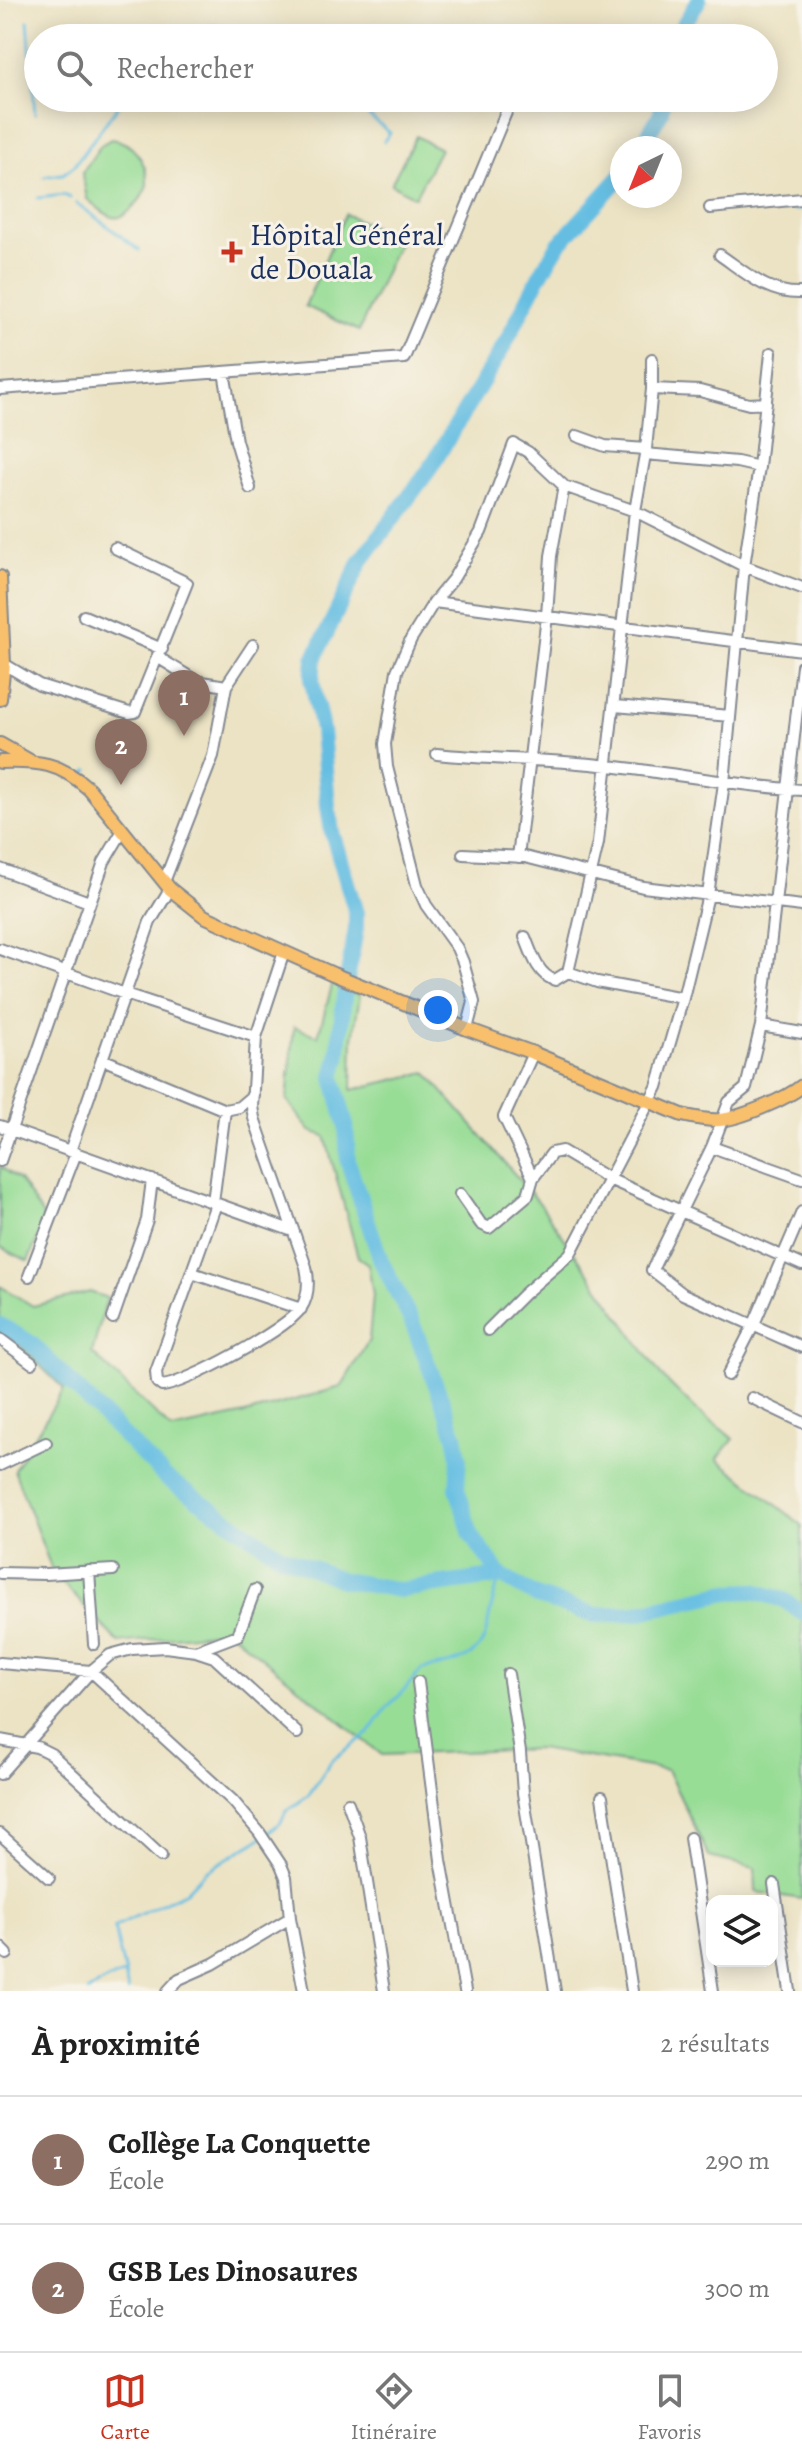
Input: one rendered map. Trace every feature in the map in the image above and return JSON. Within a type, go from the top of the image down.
[{"type":"main road","points":[[0,580],[4,664],[0,699]]},
{"type":"main road","points":[[0,744],[30,761]]},
{"type":"main road","points":[[0,762],[30,761],[54,765],[75,776],[167,886],[204,916],[333,974],[650,1103],[682,1115],[722,1120],[796,1097],[802,1086]]},
{"type":"street","points":[[0,389],[404,358],[506,112]]},
{"type":"street","points":[[710,208],[802,199]]},
{"type":"street","points":[[720,255],[769,289],[790,294],[802,293]]},
{"type":"street","points":[[488,1330],[570,1254],[650,1103],[683,998],[708,895],[724,783],[744,566],[759,467],[771,353]]},
{"type":"street","points":[[525,937],[546,977],[555,980],[568,972],[591,873],[608,766],[635,511],[646,452],[652,359]]},
{"type":"street","points":[[224,372],[236,441],[250,488]]},
{"type":"street","points":[[652,389],[700,391],[749,404],[766,403]]},
{"type":"street","points":[[577,436],[605,446],[759,467]]},
{"type":"street","points":[[467,1029],[474,1002],[463,962],[457,948],[426,905],[417,885],[387,767],[385,744],[397,671],[411,639],[481,532],[512,445],[528,452],[564,486],[635,511],[744,566],[802,588]]},
{"type":"street","points":[[518,857],[547,616],[551,556],[564,486]]},
{"type":"street","points":[[4,664],[39,685],[129,713],[137,708],[187,583],[115,548]]},
{"type":"street","points":[[434,602],[737,644],[802,650]]},
{"type":"street","points":[[84,616],[161,653],[196,681],[226,686]]},
{"type":"street","points":[[29,1276],[154,912],[167,886],[213,756],[226,686],[253,645]]},
{"type":"street","points":[[802,666],[761,1026],[746,1088],[730,1100],[712,1147],[652,1270],[683,1294],[802,1347]]},
{"type":"street","points":[[615,706],[730,716]]},
{"type":"street","points":[[437,754],[608,766],[724,783],[802,790]]},
{"type":"street","points":[[0,1161],[89,902],[104,862],[122,832]]},
{"type":"street","points":[[463,854],[518,857],[643,887],[802,906]]},
{"type":"street","points":[[0,869],[89,902]]},
{"type":"street","points":[[0,949],[256,1037]]},
{"type":"street","points":[[225,1110],[214,1203],[156,1372],[157,1382],[162,1386],[196,1373],[278,1330],[301,1309],[308,1288],[308,1277],[258,1134],[253,1095],[256,1037],[284,952]]},
{"type":"street","points":[[568,972],[597,982],[683,998]]},
{"type":"street","points":[[761,1026],[802,1033]]},
{"type":"street","points":[[533,1053],[504,1117],[533,1178]]},
{"type":"street","points":[[102,1059],[225,1110],[239,1107],[253,1095]]},
{"type":"street","points":[[0,1126],[293,1231]]},
{"type":"street","points":[[712,1147],[802,1179]]},
{"type":"street","points":[[460,1194],[481,1224],[489,1228],[528,1195],[533,1178],[556,1150],[562,1151],[609,1179],[802,1265]]},
{"type":"street","points":[[113,1318],[147,1220],[152,1180]]},
{"type":"street","points":[[728,1375],[754,1324],[802,1212]]},
{"type":"street","points":[[192,1273],[301,1309]]},
{"type":"street","points":[[0,1339],[32,1363]]},
{"type":"street","points":[[752,1398],[802,1422]]},
{"type":"street","points":[[0,1465],[46,1443]]},
{"type":"street","points":[[0,1573],[113,1570]]},
{"type":"street","points":[[89,1571],[94,1644]]},
{"type":"street","points":[[196,1651],[238,1635],[255,1590]]},
{"type":"street","points":[[0,1774],[91,1671],[110,1655],[132,1649],[165,1647],[214,1657],[297,1733]]},
{"type":"street","points":[[0,1663],[91,1671],[233,1801],[259,1832],[286,1877],[290,1918],[304,1991]]},
{"type":"street","points":[[508,1674],[523,1793],[555,1991]]},
{"type":"street","points":[[418,1682],[441,1860],[465,1991]]},
{"type":"street","points":[[0,1740],[51,1754],[161,1856]]},
{"type":"street","points":[[602,1797],[632,1991]]},
{"type":"street","points":[[348,1803],[360,1837],[384,1991]]},
{"type":"street","points":[[0,1834],[49,1878]]},
{"type":"street","points":[[690,1838],[713,1991]]},
{"type":"street","points":[[774,1884],[790,1991]]},
{"type":"street","points":[[168,1991],[179,1979],[213,1964],[290,1918]]},
{"type":"green space","points":[[416,136],[440,149],[415,197],[391,184]]},
{"type":"green space","points":[[111,139],[126,144],[138,154],[147,176],[146,189],[139,200],[118,217],[106,214],[87,199],[82,173],[101,145]]},
{"type":"green space","points":[[345,214],[400,239],[359,331],[305,306]]},
{"type":"green space","points":[[333,982],[360,995],[353,1038],[352,1090],[426,1072],[538,1201],[661,1375],[695,1409],[734,1439],[717,1459],[802,1525],[802,1899],[756,1892],[755,1868],[709,1857],[667,1770],[539,1749],[382,1755],[229,1631],[119,1643],[53,1573],[14,1470],[64,1389],[18,1344],[0,1335],[0,1286],[33,1306],[90,1292],[107,1298],[92,1353],[172,1430],[245,1414],[341,1387],[369,1340],[373,1295],[368,1264],[358,1257],[325,1136],[310,1131],[287,1100],[294,1027],[318,1036]]},
{"type":"green space","points":[[0,1166],[20,1181],[46,1220],[28,1261],[0,1247]]},
{"type":"waterway","points":[[684,24],[699,0]]},
{"type":"waterway","points":[[76,163],[114,112]]},
{"type":"waterway","points":[[647,136],[661,112]]},
{"type":"waterway","points":[[368,115],[390,133],[384,141]]},
{"type":"waterway","points":[[63,174],[75,165]]},
{"type":"waterway","points":[[44,177],[61,174]]},
{"type":"waterway","points":[[610,188],[559,244],[505,344],[429,470],[361,561],[314,659],[312,681],[322,730],[332,832],[356,913],[338,1058],[333,1076],[346,1126],[348,1162],[381,1261],[412,1322],[455,1435],[459,1457],[457,1488],[471,1535],[501,1576],[538,1597],[595,1615],[636,1613],[727,1592],[754,1591],[784,1600],[802,1613]]},
{"type":"waterway","points":[[38,198],[64,195],[70,198]]},
{"type":"waterway","points":[[76,203],[121,236]]},
{"type":"waterway","points":[[795,210],[802,209]]},
{"type":"waterway","points":[[123,238],[139,250]]},
{"type":"waterway","points":[[80,778],[89,770]]},
{"type":"waterway","points":[[0,1325],[31,1343],[166,1478],[280,1555],[342,1580],[400,1590],[501,1576]]},
{"type":"waterway","points":[[88,1991],[125,1974],[114,1927],[186,1892],[205,1872],[266,1835],[281,1822],[286,1811],[308,1796],[332,1760],[369,1733],[388,1706],[422,1669],[448,1664],[477,1650],[487,1628],[501,1576]]},
{"type":"waterway","points":[[125,1975],[128,1991]]},
{"type":"place","name":"Hôpital Général de Douala","points":[[232,252]]},
{"type":"place","name":"Collège La Conquette","points":[[184,736]]},
{"type":"place","name":"GSB Les Dinosaures","points":[[121,785]]}]
